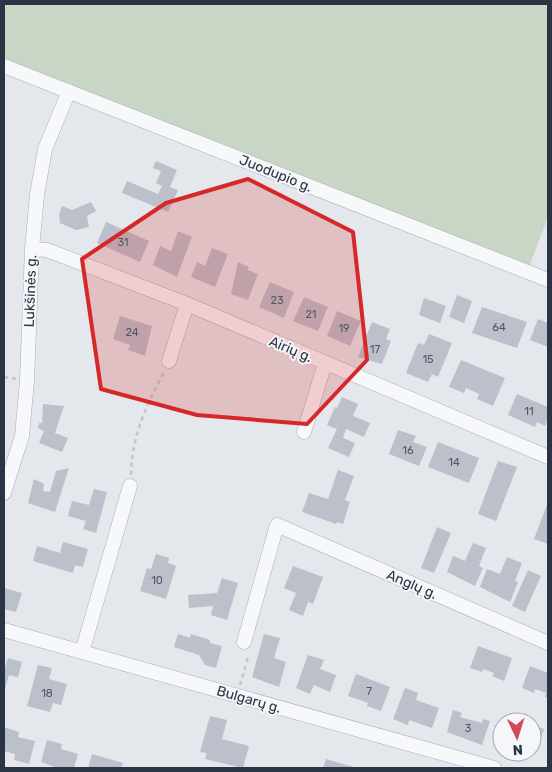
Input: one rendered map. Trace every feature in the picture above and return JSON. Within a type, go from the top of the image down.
[{"type":"street","name":"Juodupio g.","points":[[4,66],[548,280]]},
{"type":"street","name":"Lukšinės g.","points":[[4,493],[22,436],[27,381],[32,249],[37,195],[45,149],[68,91]]},
{"type":"street","name":"Airių g.","points":[[32,249],[47,250],[187,304],[548,457]]},
{"type":"street","points":[[169,362],[187,304]]},
{"type":"street","points":[[304,432],[325,363]]},
{"type":"street","points":[[82,652],[130,486]]},
{"type":"street","name":"Anglų g.","points":[[244,642],[277,525],[548,643]]},
{"type":"street","name":"Bulgarų g.","points":[[4,630],[494,768]]},
{"type":"path","points":[[130,486],[131,460],[142,414],[169,362]]},
{"type":"path","points":[[236,696],[252,645],[244,642]]},
{"type":"highlighted area","points":[[248,179],[353,232],[367,360],[307,424],[197,415],[101,389],[82,259],[166,203]]},
{"type":"green space","points":[[4,4],[548,4],[548,217],[528,269],[4,60]]},
{"type":"building","points":[[156,161],[177,170],[170,187],[178,190],[168,212],[122,193],[127,181],[158,194],[162,186],[156,183],[161,171],[153,168]]},
{"type":"building","points":[[91,202],[96,211],[87,216],[89,227],[76,230],[60,223],[59,215],[62,206],[72,210]]},
{"type":"building","points":[[106,222],[149,241],[140,262],[97,243]]},
{"type":"building","points":[[178,231],[192,237],[177,277],[153,265],[160,246],[171,251]]},
{"type":"building","points":[[212,248],[228,254],[215,287],[191,277],[197,262],[205,266]]},
{"type":"building","points":[[238,262],[249,267],[248,270],[258,274],[248,300],[231,294]]},
{"type":"building","points":[[270,282],[294,292],[284,318],[259,307]]},
{"type":"building","points":[[457,295],[472,301],[464,323],[449,317]]},
{"type":"building","points":[[304,297],[328,307],[318,331],[293,321]]},
{"type":"building","points":[[424,298],[446,306],[440,323],[419,315]]},
{"type":"building","points":[[482,307],[527,322],[517,348],[472,333]]},
{"type":"building","points":[[337,311],[361,321],[350,346],[327,336]]},
{"type":"building","points":[[120,316],[152,326],[145,356],[128,350],[130,345],[113,339]]},
{"type":"building","points":[[538,319],[548,323],[548,347],[530,340]]},
{"type":"building","points":[[372,322],[390,329],[386,339],[391,341],[382,364],[358,357]]},
{"type":"building","points":[[429,334],[452,343],[438,377],[432,374],[428,382],[406,373],[418,343],[424,345]]},
{"type":"building","points":[[461,360],[505,378],[493,406],[477,399],[479,394],[466,388],[464,393],[449,387]]},
{"type":"building","points":[[517,394],[548,407],[548,419],[545,426],[537,422],[535,427],[508,415]]},
{"type":"building","points":[[342,397],[358,404],[353,416],[370,423],[364,437],[346,429],[343,438],[355,443],[349,457],[328,448],[337,429],[327,425]]},
{"type":"building","points":[[43,404],[64,406],[55,433],[68,438],[62,452],[39,443],[44,431],[38,428],[39,423],[42,423]]},
{"type":"building","points":[[398,430],[416,436],[413,442],[427,447],[419,466],[389,454]]},
{"type":"building","points":[[438,442],[479,458],[469,483],[428,467]]},
{"type":"building","points":[[498,461],[517,467],[496,521],[478,514]]},
{"type":"building","points":[[69,468],[55,512],[28,503],[34,479],[44,484],[43,491],[50,492],[56,471]]},
{"type":"building","points":[[338,470],[354,476],[345,500],[350,502],[343,524],[337,522],[336,524],[302,512],[309,493],[328,499]]},
{"type":"building","points":[[94,489],[107,492],[96,533],[83,529],[86,521],[68,516],[72,501],[89,505]]},
{"type":"building","points":[[548,502],[548,544],[534,539]]},
{"type":"building","points":[[437,527],[451,533],[434,573],[421,568]]},
{"type":"building","points":[[63,542],[88,549],[83,567],[75,565],[73,573],[33,561],[37,546],[60,553]]},
{"type":"building","points":[[473,543],[486,548],[479,566],[483,568],[475,586],[447,572],[453,556],[465,561]]},
{"type":"building","points":[[156,554],[169,558],[168,563],[176,566],[166,599],[140,591],[147,568],[151,569]]},
{"type":"building","points":[[507,557],[522,563],[515,581],[518,582],[510,602],[480,587],[487,569],[500,574]]},
{"type":"building","points":[[293,566],[323,577],[313,604],[308,602],[303,616],[289,610],[296,593],[284,588]]},
{"type":"building","points":[[528,570],[541,576],[525,612],[512,606]]},
{"type":"building","points":[[222,578],[238,583],[227,620],[211,615],[213,606],[189,608],[188,595],[217,593]]},
{"type":"building","points":[[4,588],[22,593],[16,612],[4,609]]},
{"type":"building","points":[[178,634],[190,638],[191,634],[210,640],[210,643],[222,646],[216,668],[205,665],[199,655],[174,647]]},
{"type":"building","points":[[264,634],[280,638],[274,658],[286,662],[279,687],[252,677]]},
{"type":"building","points":[[478,646],[512,658],[504,681],[492,676],[494,673],[483,669],[482,672],[470,668]]},
{"type":"building","points":[[308,655],[324,660],[320,669],[336,675],[330,692],[314,685],[310,694],[296,688]]},
{"type":"building","points":[[8,658],[22,662],[18,677],[9,675],[4,692],[4,670]]},
{"type":"building","points":[[38,665],[52,668],[49,679],[67,684],[61,705],[53,703],[50,712],[27,706]]},
{"type":"building","points":[[530,666],[548,673],[548,698],[545,697],[546,693],[535,689],[534,693],[522,688]]},
{"type":"building","points":[[356,674],[390,687],[381,711],[367,706],[368,703],[348,696]]},
{"type":"building","points":[[405,688],[418,693],[416,700],[439,708],[432,728],[409,720],[408,725],[393,719]]},
{"type":"building","points":[[453,710],[462,713],[460,717],[482,723],[483,719],[490,721],[482,745],[447,732]]},
{"type":"building","points":[[210,716],[227,720],[222,739],[249,746],[243,768],[205,759],[207,753],[200,752]]},
{"type":"building","points":[[4,727],[19,732],[18,737],[35,741],[29,764],[14,760],[15,754],[4,751]]},
{"type":"building","points":[[47,740],[62,744],[61,749],[78,754],[74,768],[58,768],[41,762]]},
{"type":"building","points":[[92,754],[123,763],[121,768],[88,768]]},
{"type":"building","points":[[326,759],[357,768],[323,768]]}]
